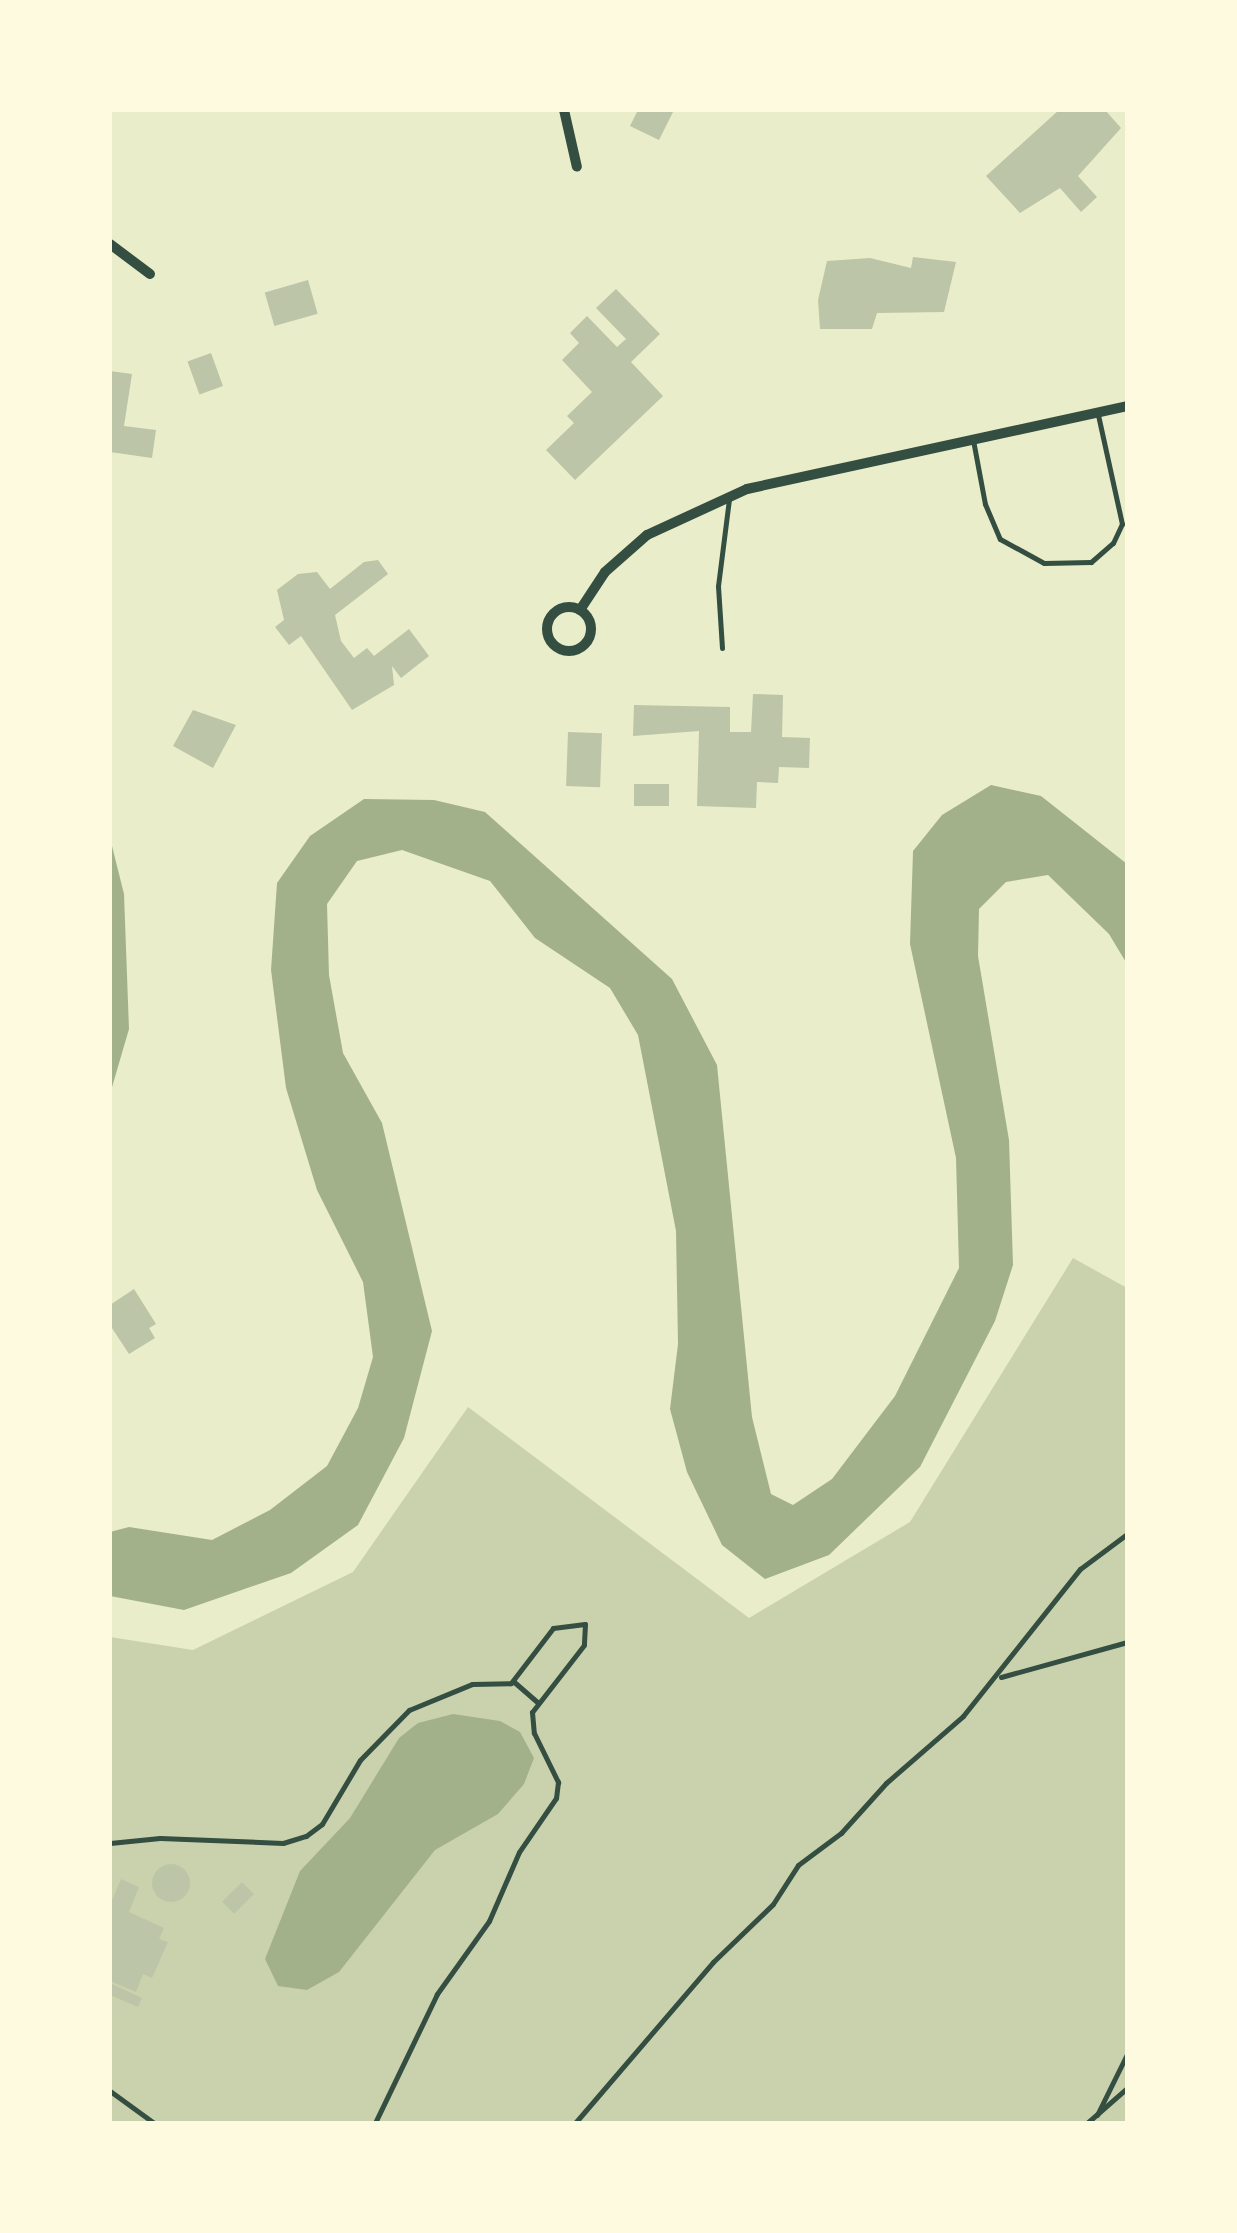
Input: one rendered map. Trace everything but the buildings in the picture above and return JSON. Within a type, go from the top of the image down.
[{"type":"street","points":[[564,110],[577,167]]},
{"type":"street","points":[[110,244],[150,274]]},
{"type":"street","points":[[580,610],[605,572],[647,535],[729,496],[1127,406]]},
{"type":"street","points":[[565,608],[580,610],[591,627],[588,640],[571,651],[557,648],[548,636],[552,615],[565,608]]},
{"type":"lane","points":[[973,440],[985,504],[1000,539],[1044,563],[1091,562],[1114,543],[1122,524],[1097,412]]},
{"type":"lane","points":[[722,648],[718,586],[729,496]]},
{"type":"lane","points":[[575,2123],[713,1962],[772,1904],[798,1865],[841,1833],[998,1678],[1080,1569],[1127,1534]]},
{"type":"lane","points":[[110,1843],[282,1843],[306,1836],[322,1824],[360,1760],[409,1710],[442,1692],[513,1682],[554,1628],[585,1624],[584,1646],[537,1702],[534,1734],[554,1768],[556,1798],[519,1852],[489,1921],[436,1994],[376,2123]]},
{"type":"lane","points":[[998,1678],[1127,1642]]},
{"type":"lane","points":[[513,1682],[537,1702]]},
{"type":"lane","points":[[1096,2116],[1127,2054]]},
{"type":"lane","points":[[1087,2123],[1127,2088]]},
{"type":"lane","points":[[110,2092],[154,2123]]},
{"type":"shaded area","points":[[991,785],[1041,796],[1127,864],[1127,964],[1109,934],[1048,875],[1006,882],[979,909],[978,956],[1009,1140],[1013,1265],[995,1321],[920,1467],[829,1555],[765,1579],[722,1545],[687,1472],[670,1409],[678,1344],[676,1231],[638,1035],[610,988],[535,938],[490,881],[402,850],[357,861],[327,904],[329,975],[343,1053],[382,1123],[432,1331],[404,1438],[358,1525],[291,1573],[184,1610],[110,1596],[110,1532],[129,1527],[212,1540],[270,1510],[327,1466],[358,1408],[373,1357],[363,1282],[317,1190],[286,1088],[271,970],[277,883],[310,836],[364,799],[434,800],[485,812],[672,979],[717,1065],[752,1417],[771,1494],[793,1505],[832,1479],[895,1396],[959,1268],[956,1158],[910,944],[913,851],[942,815]]},
{"type":"shaded area","points":[[110,838],[124,894],[129,1029],[110,1094]]},
{"type":"shaded area","points":[[1073,1258],[1127,1288],[1127,2123],[110,2123],[110,1637],[193,1650],[353,1572],[468,1407],[749,1618],[910,1522]]},
{"type":"shaded area","points":[[453,1714],[500,1721],[520,1732],[534,1758],[524,1784],[498,1814],[435,1850],[339,1972],[307,1990],[278,1986],[265,1959],[300,1871],[350,1818],[399,1738],[418,1723]]}]
